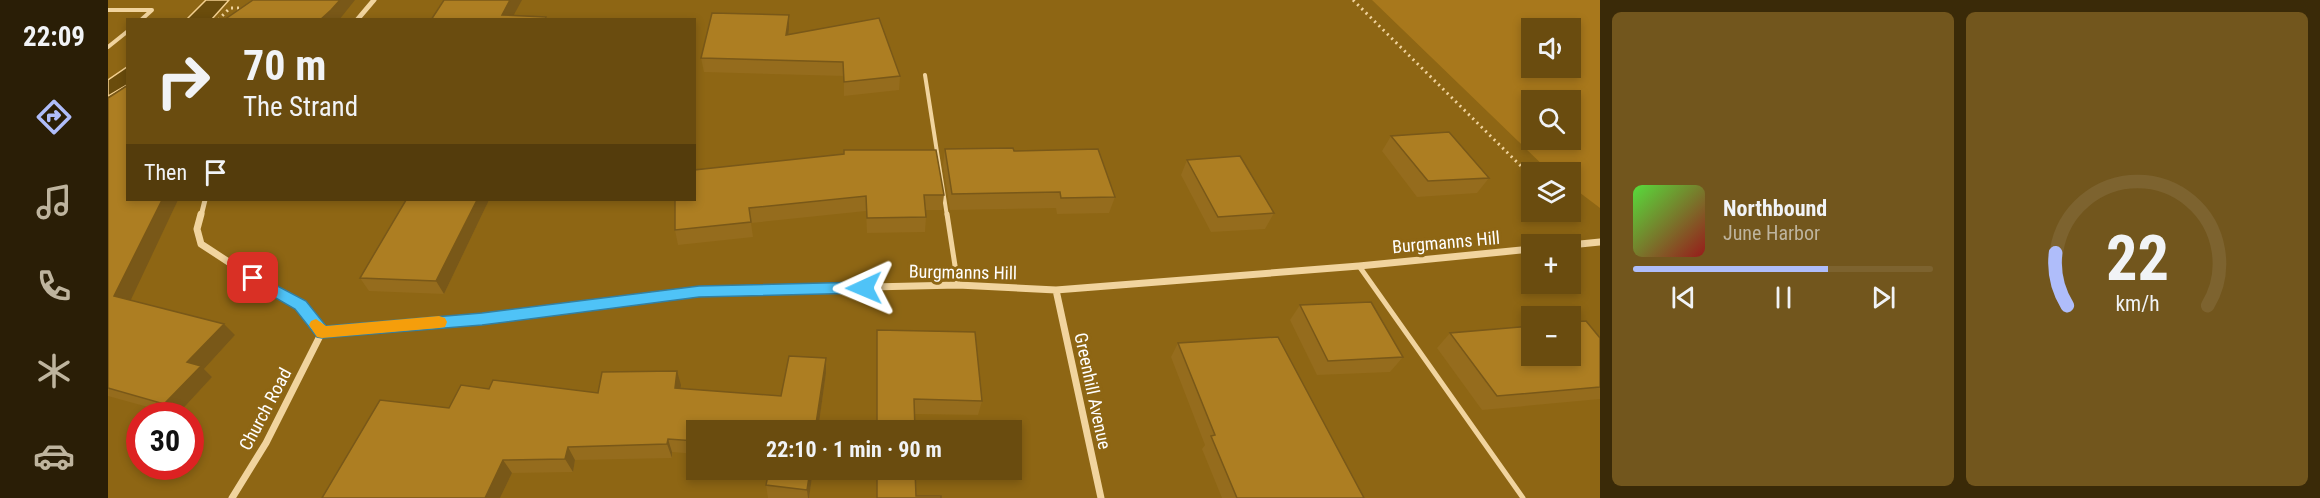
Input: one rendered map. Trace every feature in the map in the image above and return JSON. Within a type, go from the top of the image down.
[{"type":"street","points":[[359,18],[374,0]]},
{"type":"street","points":[[205,201],[197,229],[201,244],[301,305],[322,332]]},
{"type":"street","points":[[1581,244],[1600,242]]},
{"type":"street","name":"Burgmanns Hill","points":[[322,332],[482,319],[699,291],[958,285],[1056,290],[1359,266],[1521,250]]},
{"type":"street","name":"Greenhill Avenue","points":[[1056,290],[1101,498]]},
{"type":"street","name":"Church Road","points":[[232,498],[266,443],[322,332]]},
{"type":"lane","points":[[108,10],[152,10],[143,18]]},
{"type":"lane","points":[[108,47],[126,33]]},
{"type":"lane","points":[[925,75],[958,285]]},
{"type":"lane","points":[[1359,266],[1523,498]]},
{"type":"path","points":[[1353,0],[1521,166]]},
{"type":"path","points":[[220,18],[230,8],[252,9]]},
{"type":"shaded area","points":[[206,0],[229,0],[213,18],[188,18]]},
{"type":"shaded area","points":[[1372,0],[1600,0],[1600,208],[1581,194],[1581,162],[1540,162],[1527,150],[1581,150],[1581,90],[1521,90],[1521,144]]},
{"type":"shaded area","points":[[126,68],[126,86],[108,96],[108,80]]},
{"type":"building","points":[[253,0],[340,0],[322,18],[227,18]]},
{"type":"building","points":[[444,0],[510,0],[502,15],[546,17],[546,18],[432,18]]},
{"type":"building","points":[[712,13],[789,15],[786,35],[879,18],[900,76],[844,82],[843,62],[701,58]]},
{"type":"building","points":[[126,86],[126,201],[162,201],[114,296],[224,324],[187,362],[201,366],[166,402],[157,402],[108,388],[108,98]]},
{"type":"building","points":[[1449,132],[1489,178],[1428,181],[1391,136]]},
{"type":"building","points":[[1013,148],[1014,151],[1098,149],[1115,197],[1061,198],[1060,192],[952,194],[945,149]]},
{"type":"building","points":[[844,150],[936,150],[944,195],[924,195],[926,217],[867,218],[866,196],[749,208],[751,222],[675,230],[675,201],[696,201],[696,170],[844,154]]},
{"type":"building","points":[[1240,156],[1274,213],[1218,217],[1187,160]]},
{"type":"building","points":[[405,201],[476,201],[436,281],[360,278]]},
{"type":"building","points":[[1371,302],[1403,357],[1328,361],[1300,305]]},
{"type":"building","points":[[1581,321],[1586,321],[1600,338],[1600,387],[1497,396],[1450,333],[1521,327],[1521,366],[1581,366]]},
{"type":"building","points":[[877,330],[975,332],[982,401],[914,399],[915,420],[877,420]]},
{"type":"building","points":[[1278,337],[1364,498],[1237,498],[1211,436],[1215,435],[1178,343]]},
{"type":"building","points":[[789,356],[826,358],[817,420],[686,420],[686,440],[668,439],[667,444],[568,447],[565,459],[503,460],[485,498],[322,498],[380,400],[449,408],[461,385],[489,389],[493,380],[598,393],[602,372],[677,371],[675,388],[781,396]]},
{"type":"building","points":[[767,480],[808,480],[807,490],[766,485]]},
{"type":"building","points":[[877,480],[915,480],[916,496],[941,496],[941,498],[877,498]]},
{"type":"slow traffic","points":[[316,325],[322,332],[439,322]]},
{"type":"route","points":[[253,278],[301,305],[322,332],[482,319],[699,291],[864,288]]}]
